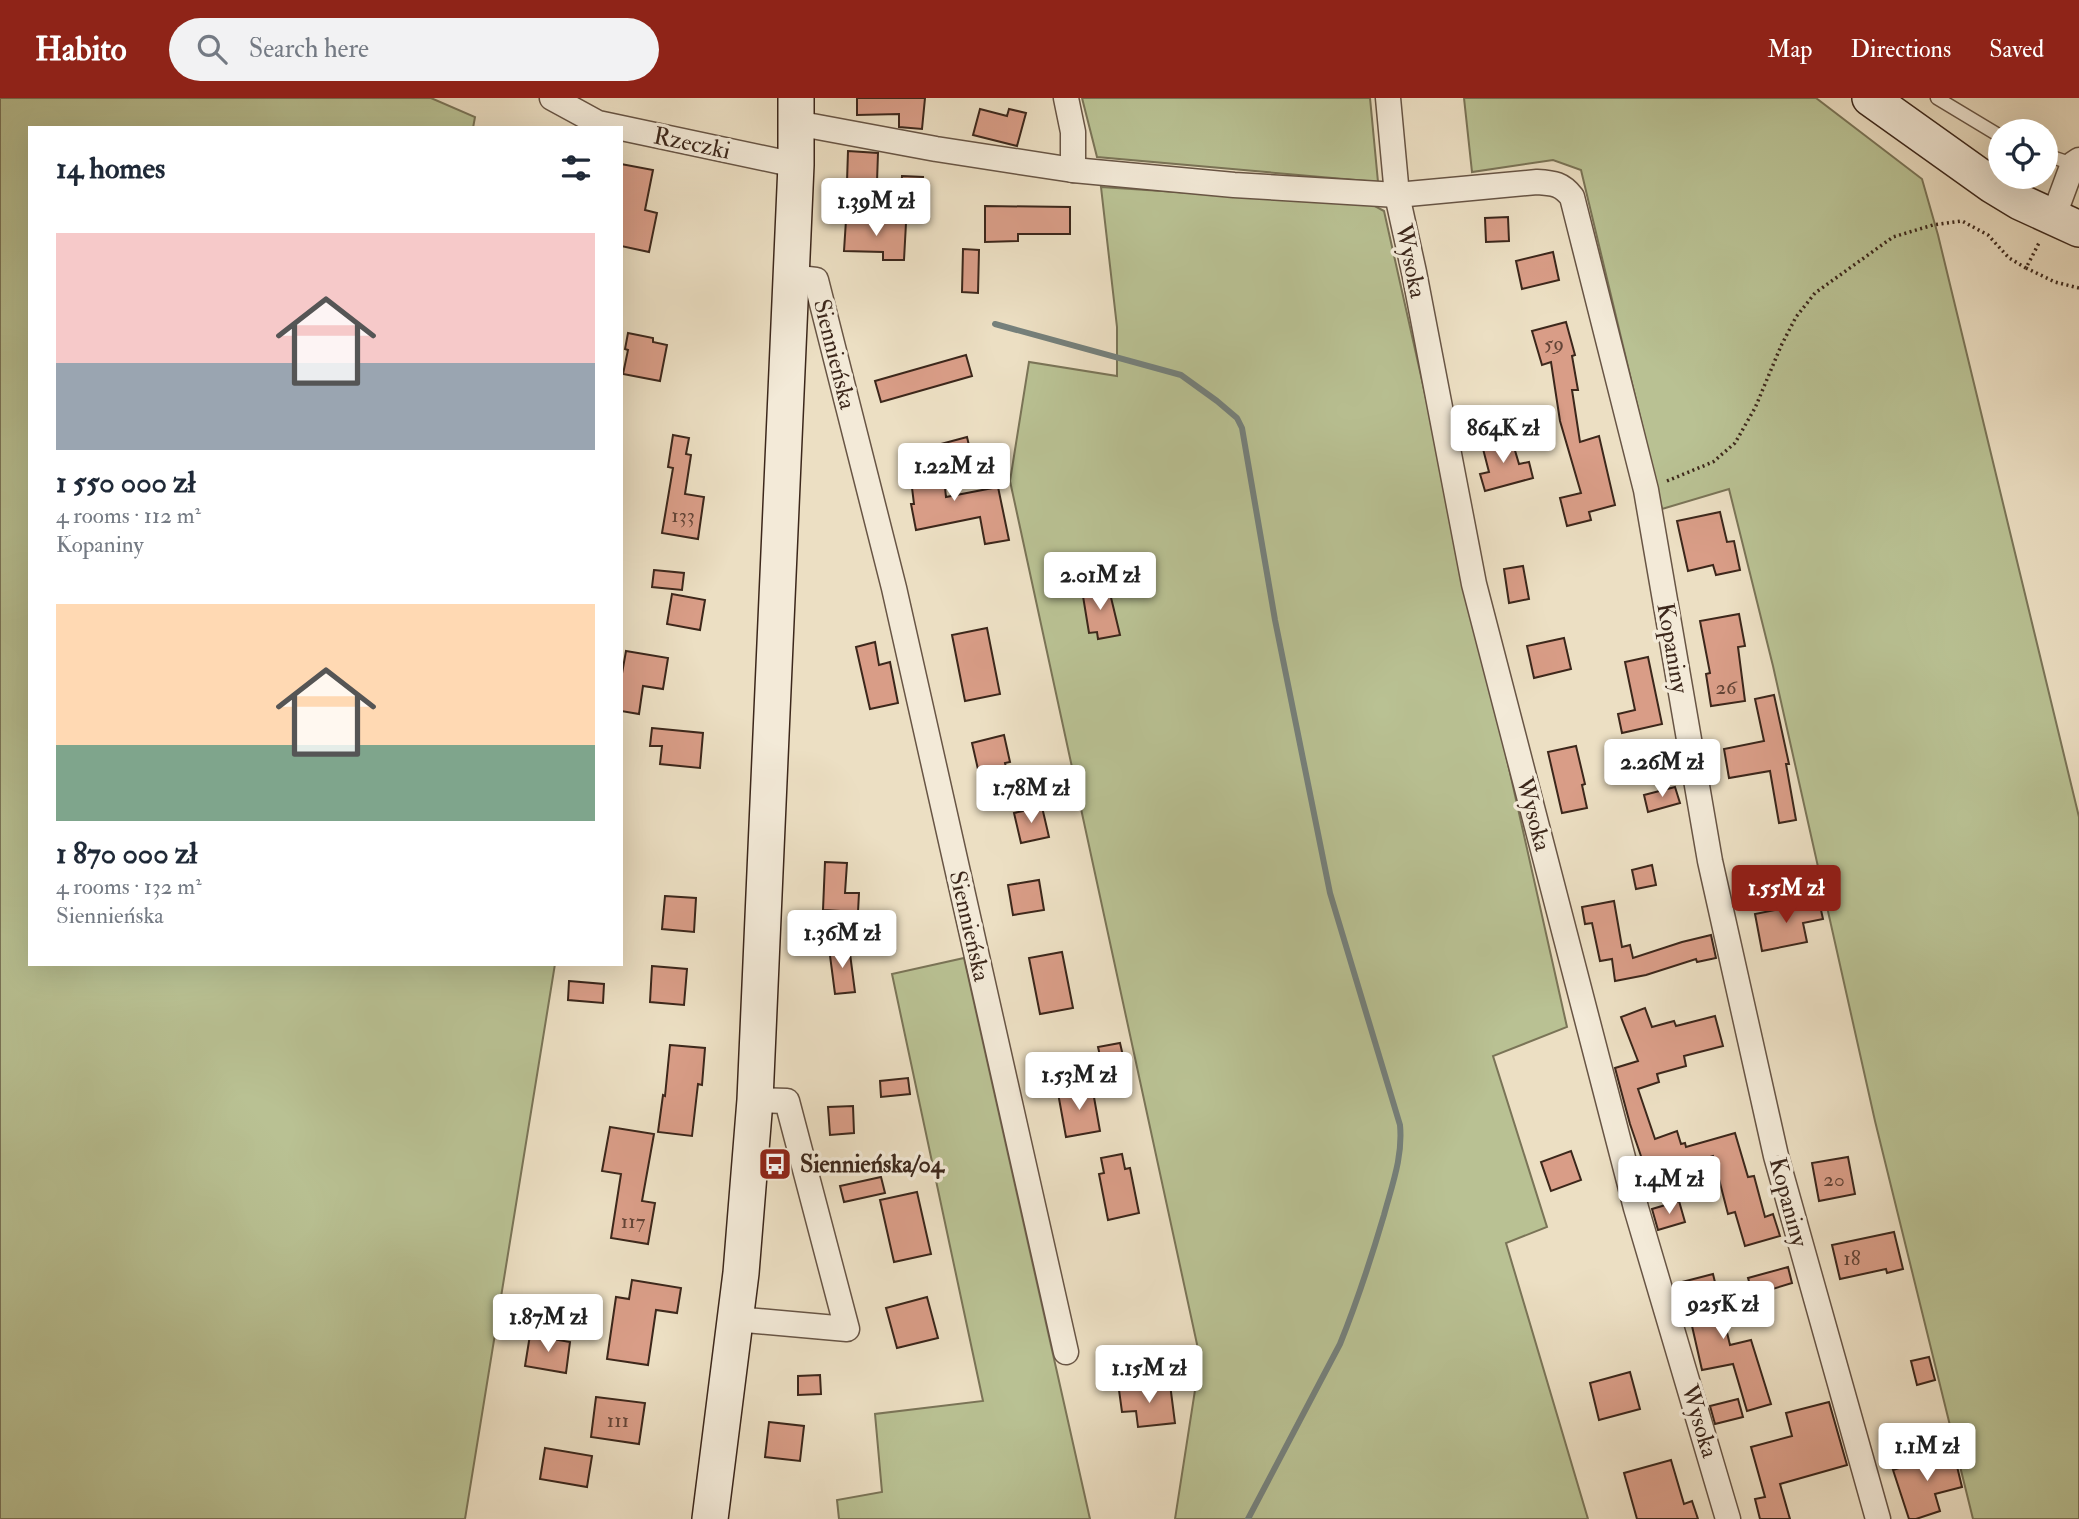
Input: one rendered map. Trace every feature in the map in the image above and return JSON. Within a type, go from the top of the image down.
[{"type":"main road","points":[[1870,98],[1992,185],[2066,223]]},
{"type":"main road","name":"Siennieńska","points":[[710,1519],[735,1319],[755,1100],[798,106]]},
{"type":"street","name":"Rzeczki","points":[[552,98],[598,123],[612,126]]},
{"type":"street","points":[[1066,98],[1073,132],[1073,170]]},
{"type":"street","name":"Wysoka","points":[[1388,98],[1397,195],[1474,584],[1636,1208],[1728,1519]]},
{"type":"street","name":"Siennieńska","points":[[798,106],[936,149],[1073,170],[1234,185],[1397,195]]},
{"type":"street","name":"Rzeczki","points":[[623,128],[796,165]]},
{"type":"street","points":[[2066,223],[2076,162]]},
{"type":"street","name":"Kopaniny","points":[[1397,195],[1553,183],[1564,187],[1572,197],[1646,490],[1710,861],[1776,1156],[1878,1519]]},
{"type":"street","name":"Siennieńska","points":[[791,277],[816,280],[894,588],[1066,1352]]},
{"type":"street","points":[[735,1319],[847,1329],[787,1101],[755,1100]]},
{"type":"lane","points":[[1937,98],[1988,129]]},
{"type":"lane","points":[[2058,158],[2076,162]]},
{"type":"path","points":[[1646,490],[1713,462],[1735,443],[1755,408],[1796,317],[1815,293],[1893,237],[1933,225],[1962,221],[1988,235],[2010,258],[2026,268],[2055,282],[2079,288]]},
{"type":"path","points":[[2026,268],[2066,223]]},
{"type":"green space","points":[[0,98],[431,98],[475,117],[473,126],[28,126],[28,966],[555,966],[465,1519],[0,1519]]},
{"type":"green space","points":[[1082,98],[1370,98],[1378,182],[1097,157]]},
{"type":"green space","points":[[1464,98],[1816,98],[1922,179],[1938,235],[2079,817],[2079,1519],[1973,1519],[1875,1121],[1773,666],[1729,489],[1662,509],[1581,170],[1553,160],[1472,172]]},
{"type":"green space","points":[[1101,187],[1373,205],[1384,211],[1567,1027],[1493,1056],[1547,1227],[1506,1243],[1588,1519],[1175,1519],[1200,1358],[1010,481],[1029,362],[1117,376],[1117,327]]},
{"type":"green space","points":[[964,958],[1090,1519],[839,1519],[837,1500],[882,1492],[875,1414],[983,1401],[892,974]]},
{"type":"building","points":[[857,98],[925,98],[922,129],[899,127],[899,114],[857,115]]},
{"type":"building","points":[[980,109],[1007,116],[1009,109],[1026,113],[1017,146],[973,135]]},
{"type":"building","points":[[848,151],[878,153],[877,182],[847,182]]},
{"type":"building","points":[[623,164],[653,170],[645,210],[657,213],[649,252],[623,246]]},
{"type":"building","points":[[902,176],[923,177],[921,215],[900,214]]},
{"type":"building","points":[[985,206],[1070,207],[1070,234],[1018,234],[1018,241],[985,242]]},
{"type":"building","points":[[1508,217],[1509,241],[1486,242],[1485,218]]},
{"type":"building","points":[[846,220],[906,223],[904,260],[883,260],[883,252],[844,251]]},
{"type":"building","points":[[963,249],[979,250],[978,293],[962,292]]},
{"type":"building","points":[[1553,252],[1559,280],[1522,289],[1516,261]]},
{"type":"building","points":[[1566,322],[1575,355],[1572,356],[1578,390],[1572,390],[1580,442],[1599,436],[1615,505],[1589,512],[1591,520],[1567,526],[1560,498],[1581,493],[1560,421],[1551,362],[1542,365],[1532,331]]},
{"type":"building","points":[[628,333],[653,338],[653,342],[667,345],[660,381],[623,374]]},
{"type":"building","points":[[966,355],[972,376],[881,402],[875,381]]},
{"type":"building","points":[[673,435],[689,438],[686,454],[691,455],[685,494],[704,497],[698,539],[662,533],[673,468],[668,467]]},
{"type":"building","points":[[967,437],[972,458],[947,465],[941,444]]},
{"type":"building","points":[[1511,437],[1519,464],[1529,462],[1533,478],[1485,491],[1480,474],[1489,472],[1482,445]]},
{"type":"building","points":[[942,459],[946,497],[998,487],[1009,540],[985,544],[980,517],[916,530],[911,504],[914,504],[909,463]]},
{"type":"building","points":[[1720,512],[1727,542],[1734,541],[1740,570],[1716,575],[1713,565],[1688,571],[1677,521]]},
{"type":"building","points":[[1523,566],[1529,599],[1509,603],[1504,569]]},
{"type":"building","points":[[654,570],[684,573],[682,590],[652,587]]},
{"type":"building","points":[[1108,585],[1120,635],[1098,639],[1097,632],[1089,633],[1082,590]]},
{"type":"building","points":[[672,594],[705,600],[700,630],[667,624]]},
{"type":"building","points":[[1739,614],[1745,646],[1738,647],[1745,701],[1711,706],[1706,674],[1710,673],[1700,621]]},
{"type":"building","points":[[987,628],[1000,694],[965,701],[952,635]]},
{"type":"building","points":[[1564,638],[1571,669],[1534,678],[1527,646]]},
{"type":"building","points":[[875,642],[879,665],[890,662],[898,703],[870,709],[856,647]]},
{"type":"building","points":[[626,651],[668,658],[663,689],[643,686],[639,714],[623,711],[623,668]]},
{"type":"building","points":[[1648,657],[1662,724],[1622,733],[1618,714],[1635,710],[1625,662]]},
{"type":"building","points":[[1774,695],[1789,764],[1786,764],[1796,820],[1779,823],[1770,771],[1729,778],[1724,749],[1764,741],[1755,699]]},
{"type":"building","points":[[652,728],[703,733],[700,768],[660,764],[662,746],[650,746]]},
{"type":"building","points":[[1004,735],[1010,762],[1005,763],[1007,772],[980,778],[972,743]]},
{"type":"building","points":[[1576,746],[1585,784],[1582,785],[1587,808],[1562,813],[1548,752]]},
{"type":"building","points":[[1675,787],[1680,803],[1648,812],[1644,795]]},
{"type":"building","points":[[1042,807],[1049,837],[1021,843],[1014,813]]},
{"type":"building","points":[[825,862],[847,863],[845,893],[859,893],[858,912],[823,910]]},
{"type":"building","points":[[1652,865],[1656,885],[1636,889],[1632,870]]},
{"type":"building","points":[[1039,880],[1044,910],[1013,915],[1008,885]]},
{"type":"building","points":[[665,896],[696,898],[694,932],[662,929]]},
{"type":"building","points":[[1614,901],[1622,947],[1630,945],[1633,958],[1711,935],[1716,958],[1697,962],[1696,959],[1646,975],[1615,981],[1612,959],[1600,961],[1592,923],[1585,924],[1582,907]]},
{"type":"building","points":[[1819,901],[1823,919],[1803,923],[1807,942],[1762,951],[1755,914]]},
{"type":"building","points":[[849,946],[855,992],[835,994],[829,948]]},
{"type":"building","points":[[1062,952],[1073,1008],[1040,1014],[1029,958]]},
{"type":"building","points":[[652,966],[687,969],[684,1005],[650,1002]]},
{"type":"building","points":[[569,981],[604,984],[603,1003],[568,1000]]},
{"type":"building","points":[[1645,1008],[1652,1027],[1674,1021],[1676,1026],[1715,1016],[1723,1046],[1684,1056],[1686,1066],[1657,1074],[1659,1082],[1638,1089],[1655,1139],[1677,1131],[1681,1144],[1685,1143],[1686,1147],[1735,1133],[1748,1177],[1754,1176],[1765,1217],[1773,1214],[1780,1236],[1745,1246],[1735,1212],[1728,1214],[1713,1156],[1644,1178],[1639,1160],[1642,1159],[1615,1068],[1638,1061],[1621,1017]]},
{"type":"building","points":[[1120,1043],[1126,1069],[1104,1074],[1098,1047]]},
{"type":"building","points":[[670,1045],[705,1048],[702,1085],[698,1084],[692,1136],[658,1132]]},
{"type":"building","points":[[908,1078],[910,1094],[881,1097],[880,1081]]},
{"type":"building","points":[[1092,1086],[1100,1131],[1066,1137],[1058,1093]]},
{"type":"building","points":[[853,1106],[854,1133],[830,1135],[828,1107]]},
{"type":"building","points":[[610,1127],[654,1134],[642,1201],[655,1203],[648,1244],[611,1238],[621,1174],[602,1171]]},
{"type":"building","points":[[1571,1151],[1581,1180],[1551,1191],[1541,1162]]},
{"type":"building","points":[[1122,1154],[1125,1169],[1130,1168],[1139,1213],[1108,1220],[1099,1174],[1104,1173],[1101,1158]]},
{"type":"building","points":[[1848,1157],[1855,1194],[1819,1201],[1812,1163]]},
{"type":"building","points":[[881,1177],[885,1193],[844,1202],[840,1186]]},
{"type":"building","points":[[917,1192],[931,1254],[894,1262],[880,1200]]},
{"type":"building","points":[[1679,1201],[1685,1222],[1658,1230],[1652,1209]]},
{"type":"building","points":[[1894,1232],[1903,1269],[1887,1273],[1886,1269],[1840,1279],[1832,1245]]},
{"type":"building","points":[[1788,1267],[1792,1283],[1753,1295],[1748,1278]]},
{"type":"building","points":[[1713,1274],[1730,1345],[1751,1340],[1771,1404],[1747,1411],[1733,1364],[1702,1370],[1682,1282]]},
{"type":"building","points":[[632,1280],[681,1288],[677,1313],[656,1310],[648,1365],[607,1359],[616,1297],[629,1299]]},
{"type":"building","points":[[927,1297],[938,1338],[897,1348],[886,1308]]},
{"type":"building","points":[[530,1335],[570,1342],[566,1373],[525,1366]]},
{"type":"building","points":[[1929,1357],[1935,1380],[1917,1385],[1911,1361]]},
{"type":"building","points":[[1630,1372],[1640,1409],[1599,1420],[1590,1383]]},
{"type":"building","points":[[820,1375],[821,1394],[798,1395],[798,1376]]},
{"type":"building","points":[[1170,1384],[1175,1423],[1138,1427],[1136,1411],[1122,1412],[1119,1390]]},
{"type":"building","points":[[596,1397],[645,1403],[639,1444],[591,1437]]},
{"type":"building","points":[[1738,1399],[1743,1417],[1715,1424],[1710,1406]]},
{"type":"building","points":[[1829,1402],[1847,1465],[1780,1484],[1790,1519],[1760,1519],[1755,1499],[1765,1497],[1751,1447],[1792,1436],[1786,1413]]},
{"type":"building","points":[[769,1422],[804,1426],[800,1461],[765,1457]]},
{"type":"building","points":[[545,1448],[592,1456],[587,1487],[540,1479]]},
{"type":"building","points":[[1953,1450],[1962,1487],[1935,1494],[1940,1511],[1909,1519],[1893,1470]]},
{"type":"building","points":[[1671,1460],[1684,1504],[1692,1501],[1698,1519],[1637,1519],[1624,1473]]},
{"type":"waterway","points":[[995,324],[1181,375],[1237,418],[1242,428],[1275,620],[1330,893],[1400,1125],[1400,1148],[1393,1182],[1369,1264],[1340,1344],[1248,1519]]},
{"type":"place","name":"Siennieńska/04","points":[[775,1164]]}]
